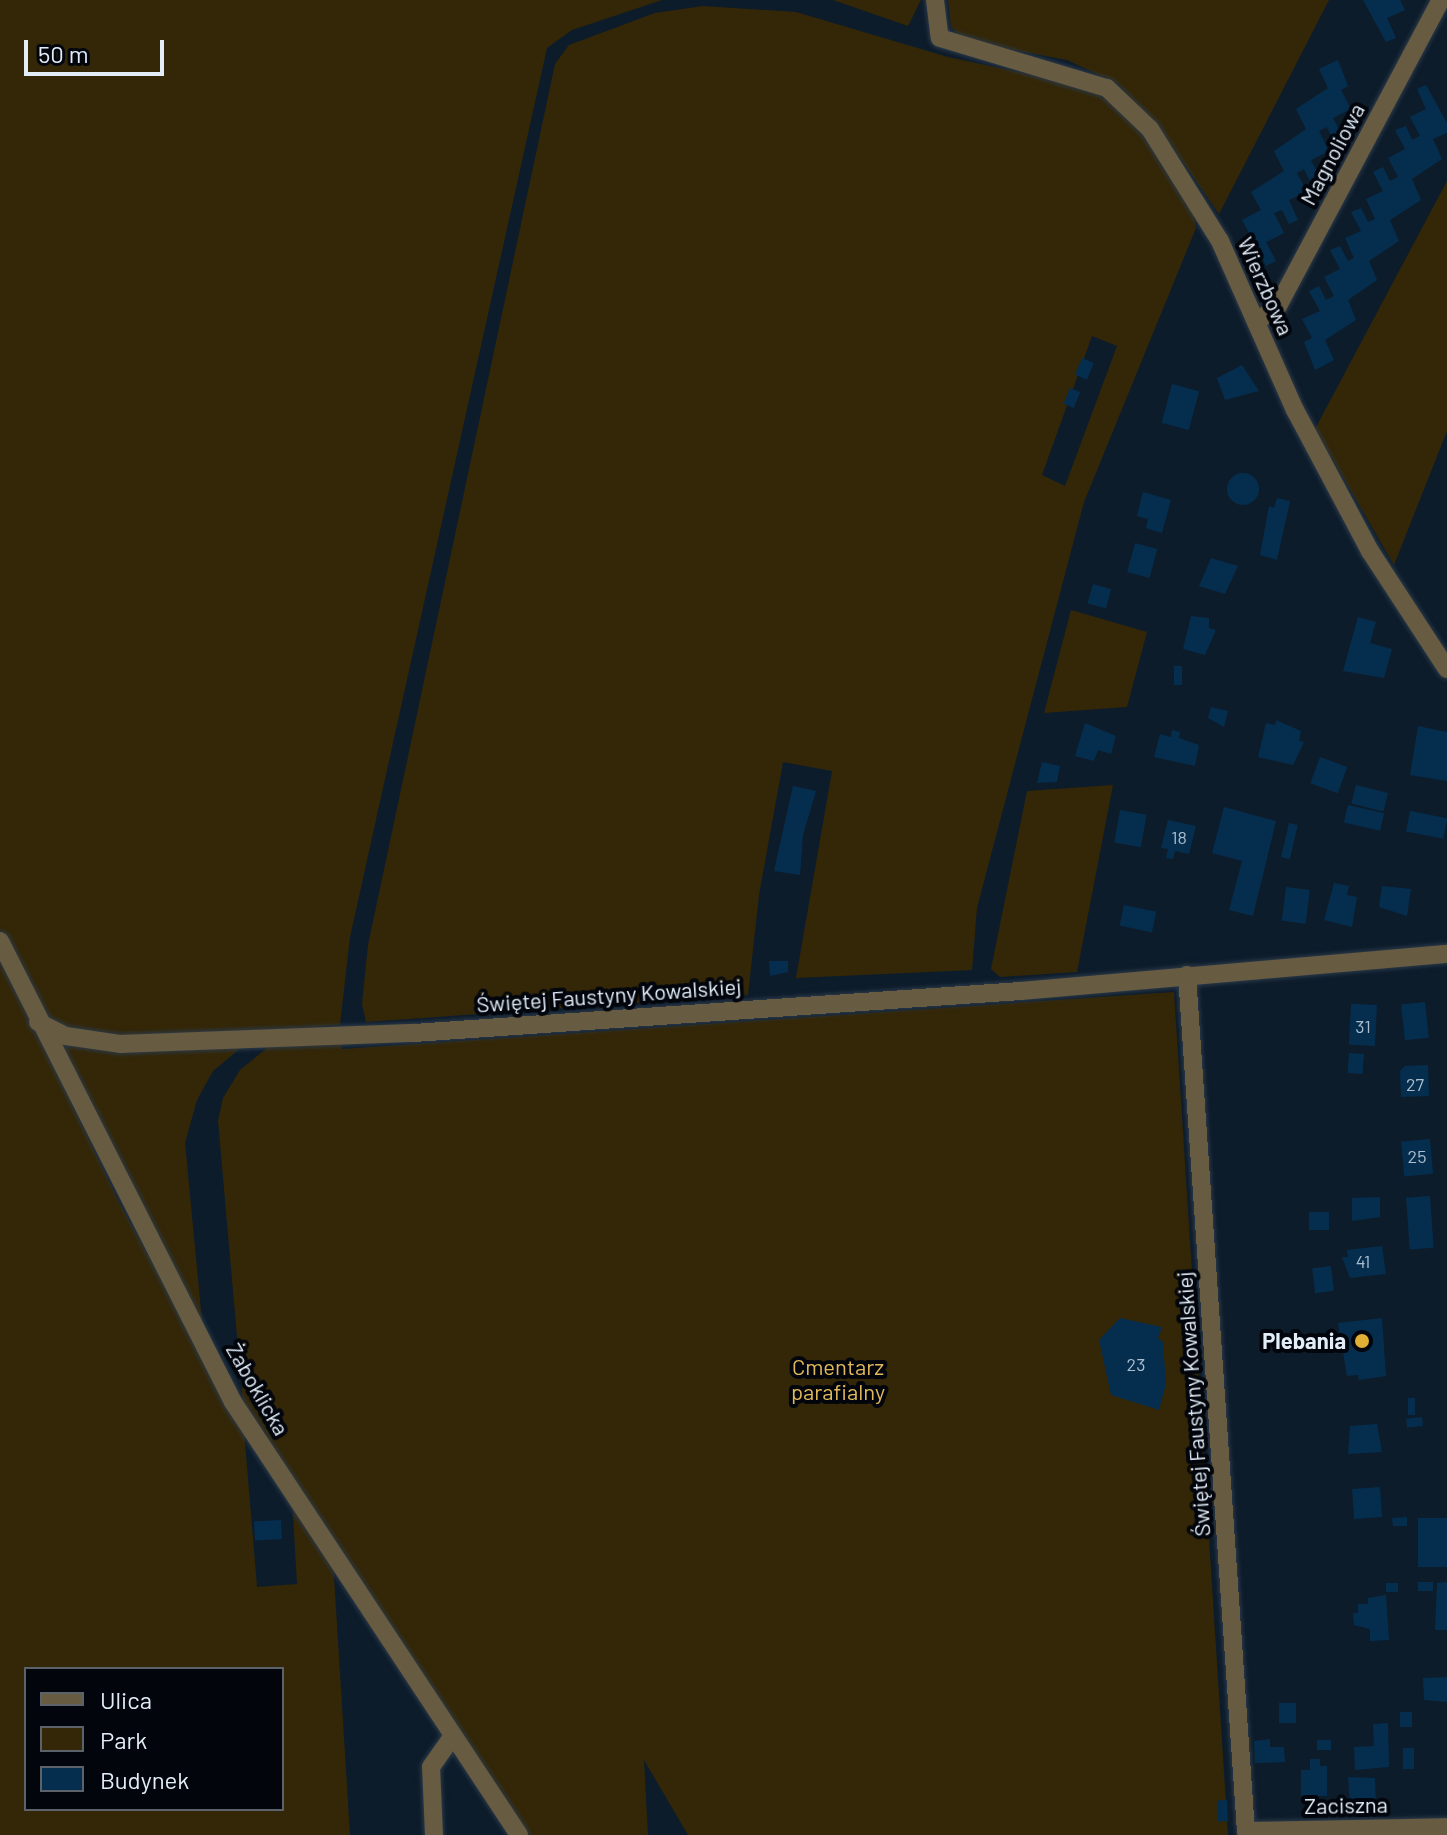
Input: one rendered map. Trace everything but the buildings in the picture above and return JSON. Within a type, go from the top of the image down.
[{"type":"street","name":"Wierzbowa","points":[[935,0],[940,38],[1075,75],[1125,103],[1150,129],[1207,216],[1370,551],[1447,669]]},
{"type":"street","name":"Magnoliowa","points":[[1256,322],[1278,306],[1441,0]]},
{"type":"street","name":"Żaboklicka","points":[[0,941],[38,1022],[233,1402],[519,1835]]},
{"type":"street","name":"Świętej Faustyny Kowalskiej","points":[[38,1022],[66,1036],[121,1044],[414,1033],[1447,954]]},
{"type":"street","name":"Świętej Faustyny Kowalskiej","points":[[1187,975],[1246,1831]]},
{"type":"street","points":[[434,1835],[431,1767],[453,1736]]},
{"type":"street","name":"Zaciszna","points":[[1246,1831],[1447,1827]]},
{"type":"green space","points":[[0,0],[662,0],[572,30],[547,48],[350,937],[340,1025],[123,1041],[60,1028],[32,999],[0,930]]},
{"type":"green space","points":[[833,0],[921,0],[908,26]]},
{"type":"green space","points":[[948,0],[1329,0],[1219,214],[1166,138],[1118,84],[1067,60],[965,41],[951,27]]},
{"type":"green space","points":[[703,6],[796,12],[948,57],[1089,87],[1137,123],[1193,211],[1196,228],[1084,502],[977,908],[972,970],[796,978],[832,771],[783,762],[759,895],[748,995],[366,1022],[362,1004],[368,945],[555,64],[569,45],[655,13]],"holes":[[[1092,336],[1117,346],[1065,486],[1042,475]]]},
{"type":"green space","points":[[1447,181],[1447,431],[1394,565],[1315,429]]},
{"type":"green space","points":[[1071,610],[1147,632],[1127,707],[1044,713]]},
{"type":"green space","points":[[1113,785],[1077,972],[1000,977],[991,969],[1027,791]]},
{"type":"green space","points":[[0,954],[119,1202],[244,1431],[257,1587],[297,1584],[292,1498],[333,1560],[350,1835],[0,1835]]},
{"type":"green space","name":"Cmentarz parafialny","points":[[1174,992],[1228,1835],[688,1835],[644,1760],[648,1835],[525,1835],[243,1404],[218,1121],[223,1098],[240,1070],[273,1043],[340,1039],[342,1049]]},
{"type":"green space","points":[[48,1032],[75,1044],[249,1041],[213,1071],[197,1100],[185,1143],[203,1331]]},
{"type":"place","name":"Plebania","points":[[1362,1341]]}]
